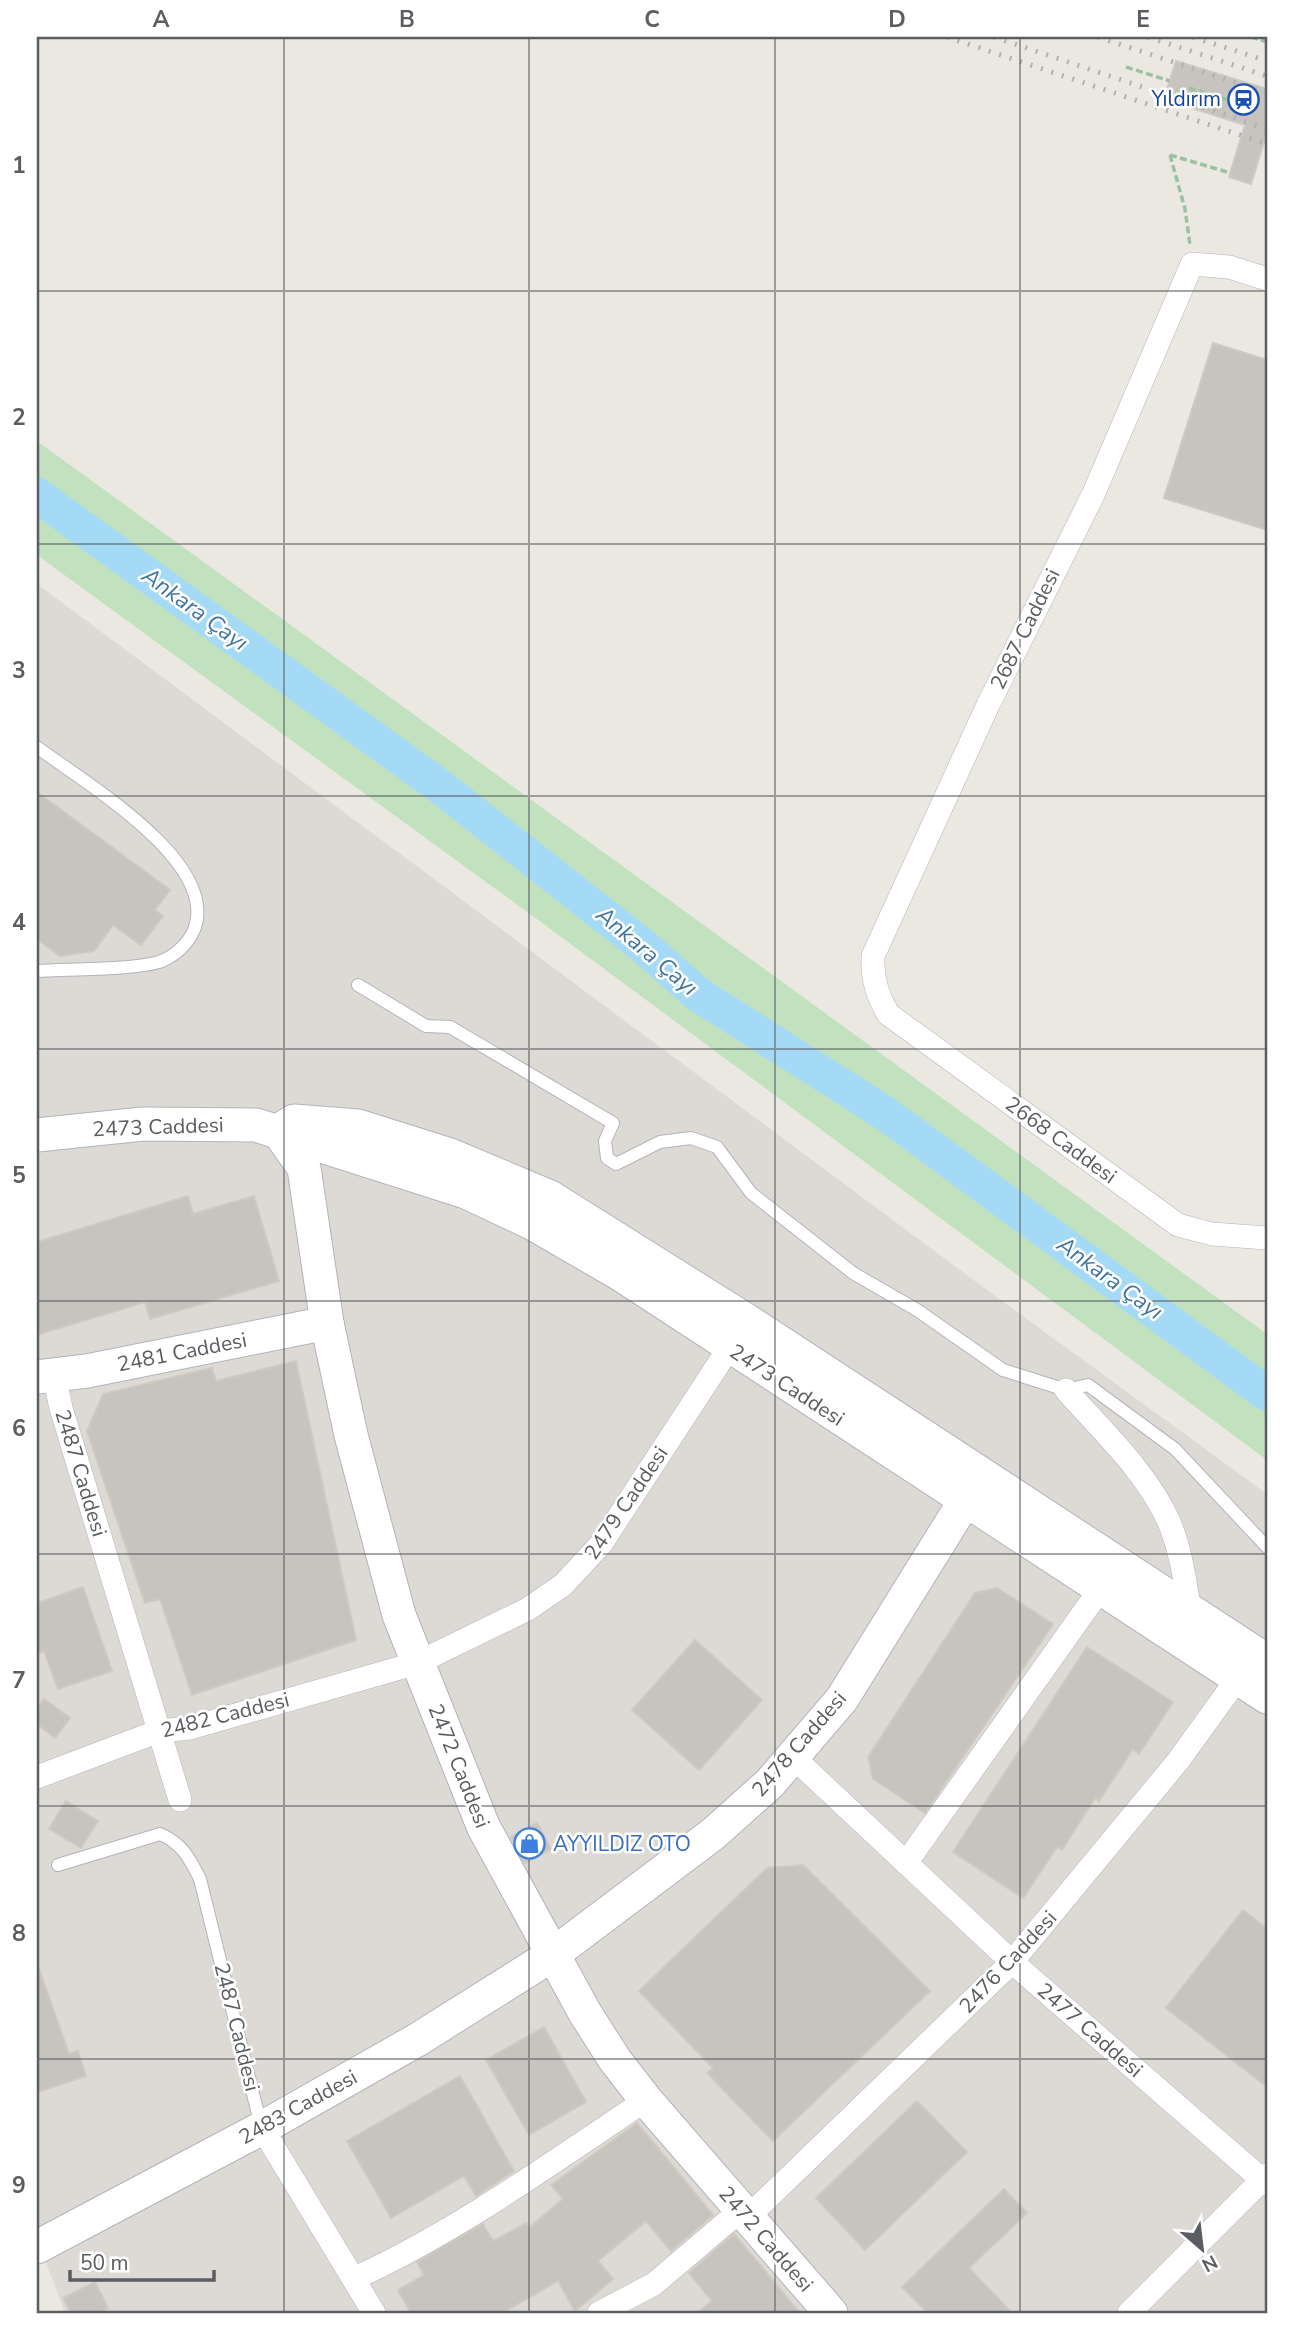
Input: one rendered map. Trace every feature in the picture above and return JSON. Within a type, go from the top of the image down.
[{"type":"street","points":[[1192,264],[1229,267],[1267,279]]},
{"type":"street","name":"2687 Caddesi","points":[[878,996],[872,976],[873,956],[988,705],[1093,495],[1192,264]]},
{"type":"street","name":"2668 Caddesi","points":[[878,996],[888,1014],[1178,1225],[1212,1234],[1267,1238]]},
{"type":"street","name":"2473 Caddesi","points":[[278,1131],[294,1122],[358,1126],[450,1155],[550,1197],[747,1320],[973,1488],[1101,1588],[1267,1697]]},
{"type":"street","name":"2473 Caddesi","points":[[37,1135],[143,1124],[256,1125],[316,1146],[439,1181],[509,1211],[620,1274],[729,1348],[1190,1611],[1267,1661]]},
{"type":"street","name":"2472 Caddesi","points":[[278,1131],[304,1168],[327,1323],[358,1461],[399,1615],[483,1826],[592,2025],[646,2100],[831,2313]]},
{"type":"street","name":"2481 Caddesi","points":[[46,1376],[327,1323]]},
{"type":"street","name":"2479 Caddesi","points":[[417,1663],[528,1609],[563,1584],[587,1562],[729,1348]]},
{"type":"street","name":"2487 Caddesi","points":[[46,1376],[61,1408],[180,1800]]},
{"type":"street","points":[[1066,1391],[1130,1463],[1161,1506],[1179,1551],[1190,1611]]},
{"type":"street","name":"2478 Caddesi","points":[[552,1955],[713,1834],[793,1757],[842,1699],[973,1488]]},
{"type":"street","points":[[906,1863],[1101,1588]]},
{"type":"street","name":"2482 Caddesi","points":[[37,1777],[159,1731],[190,1728],[417,1663]]},
{"type":"street","name":"2476 Caddesi","points":[[599,2313],[654,2284],[744,2214],[1012,1962],[1178,1761],[1238,1678]]},
{"type":"street","name":"2477 Caddesi","points":[[793,1757],[1012,1962],[1266,2180]]},
{"type":"street","name":"2483 Caddesi","points":[[37,2247],[262,2128],[417,2040],[552,1955]]},
{"type":"street","points":[[355,2278],[385,2265],[530,2177],[646,2100]]},
{"type":"street","name":"2487 Caddesi","points":[[262,2128],[374,2313]]},
{"type":"street","points":[[1129,2313],[1266,2180]]},
{"type":"lane","points":[[37,747],[155,836],[188,876],[198,898],[198,911],[192,934],[185,944],[159,962],[37,971]]},
{"type":"lane","points":[[358,985],[426,1026],[450,1027],[612,1123],[605,1141],[607,1158],[616,1164],[660,1142],[691,1138],[717,1147],[751,1194],[853,1273],[917,1310],[1003,1370],[1066,1391],[1088,1385],[1174,1449],[1267,1547]]},
{"type":"lane","name":"2487 Caddesi","points":[[58,1865],[160,1834],[173,1839],[189,1856],[200,1880],[262,2128]]},
{"type":"path","points":[[1251,37],[1267,42]]},
{"type":"path","points":[[1126,67],[1170,81]]},
{"type":"path","points":[[1189,88],[1234,102]]},
{"type":"path","points":[[1192,264],[1185,209],[1170,155],[1227,172]]},
{"type":"shaded area","points":[[37,584],[979,1284],[1267,1494],[1267,2313],[65,2313],[37,2238]]},
{"type":"green space","points":[[37,441],[1267,1334],[1267,1460],[545,925],[37,555]]},
{"type":"building","points":[[1176,61],[1267,89],[1267,132],[1251,184],[1229,177],[1245,125],[1164,99]]},
{"type":"building","points":[[1213,343],[1267,360],[1267,530],[1164,498]]},
{"type":"building","points":[[37,792],[170,890],[155,910],[163,916],[141,945],[113,925],[94,951],[60,956],[37,939]]},
{"type":"building","points":[[188,1196],[193,1214],[254,1196],[279,1281],[150,1319],[145,1302],[37,1335],[37,1242]]},
{"type":"building","points":[[296,1361],[356,1640],[192,1695],[160,1599],[145,1603],[87,1431],[103,1394],[212,1368],[216,1381]]},
{"type":"building","points":[[83,1587],[112,1671],[58,1689],[44,1651],[37,1654],[37,1603]]},
{"type":"building","points":[[997,1588],[1053,1624],[925,1813],[873,1779],[868,1757],[975,1593]]},
{"type":"building","points":[[695,1640],[762,1700],[699,1770],[632,1710]]},
{"type":"building","points":[[1087,1647],[1173,1702],[1139,1754],[1133,1749],[1099,1801],[1095,1798],[1062,1850],[1057,1847],[1023,1898],[953,1852]]},
{"type":"building","points":[[44,1699],[70,1718],[55,1738],[37,1724],[37,1709]]},
{"type":"building","points":[[66,1801],[98,1821],[81,1848],[49,1829]]},
{"type":"building","name":"AYYILDIZ OTO","points":[[537,1823],[551,1849],[525,1863],[511,1837]]},
{"type":"building","points":[[803,1865],[930,1991],[773,2141],[707,2073],[713,2068],[639,1991],[767,1868]]},
{"type":"building","points":[[1243,1910],[1267,1929],[1267,2087],[1166,2008]]},
{"type":"building","points":[[37,1969],[69,2054],[78,2051],[86,2076],[37,2092]]},
{"type":"building","points":[[544,2027],[586,2102],[529,2135],[486,2060]]},
{"type":"building","points":[[460,2076],[514,2171],[476,2196],[464,2176],[391,2218],[347,2141]]},
{"type":"building","points":[[917,2101],[967,2152],[865,2250],[816,2198]]},
{"type":"building","points":[[637,2123],[713,2215],[671,2251],[646,2221],[598,2261],[613,2279],[575,2311],[558,2281],[502,2313],[411,2313],[398,2290],[424,2275],[417,2262],[483,2224],[493,2241],[526,2223],[529,2228],[563,2199],[551,2185]]},
{"type":"building","points":[[1004,2189],[1027,2213],[969,2268],[1012,2313],[928,2313],[902,2287]]},
{"type":"building","points":[[734,2234],[800,2313],[697,2313],[712,2301],[689,2273]]},
{"type":"building","points":[[95,2282],[108,2308],[98,2313],[71,2313],[63,2298]]},
{"type":"waterway","name":"Ankara Çayı","points":[[37,495],[438,785],[643,946],[699,995],[886,1114],[1267,1394]]},
{"type":"railway","points":[[947,37],[1267,144]]},
{"type":"railway","points":[[994,37],[1267,129]]},
{"type":"railway","points":[[1098,37],[1267,93]]},
{"type":"railway","points":[[1148,37],[1267,76]]},
{"type":"railway","points":[[1193,37],[1267,61]]},
{"type":"place","name":"Yıldırım","points":[[1244,99]]},
{"type":"place","name":"AYYILDIZ OTO","points":[[530,1844]]}]
